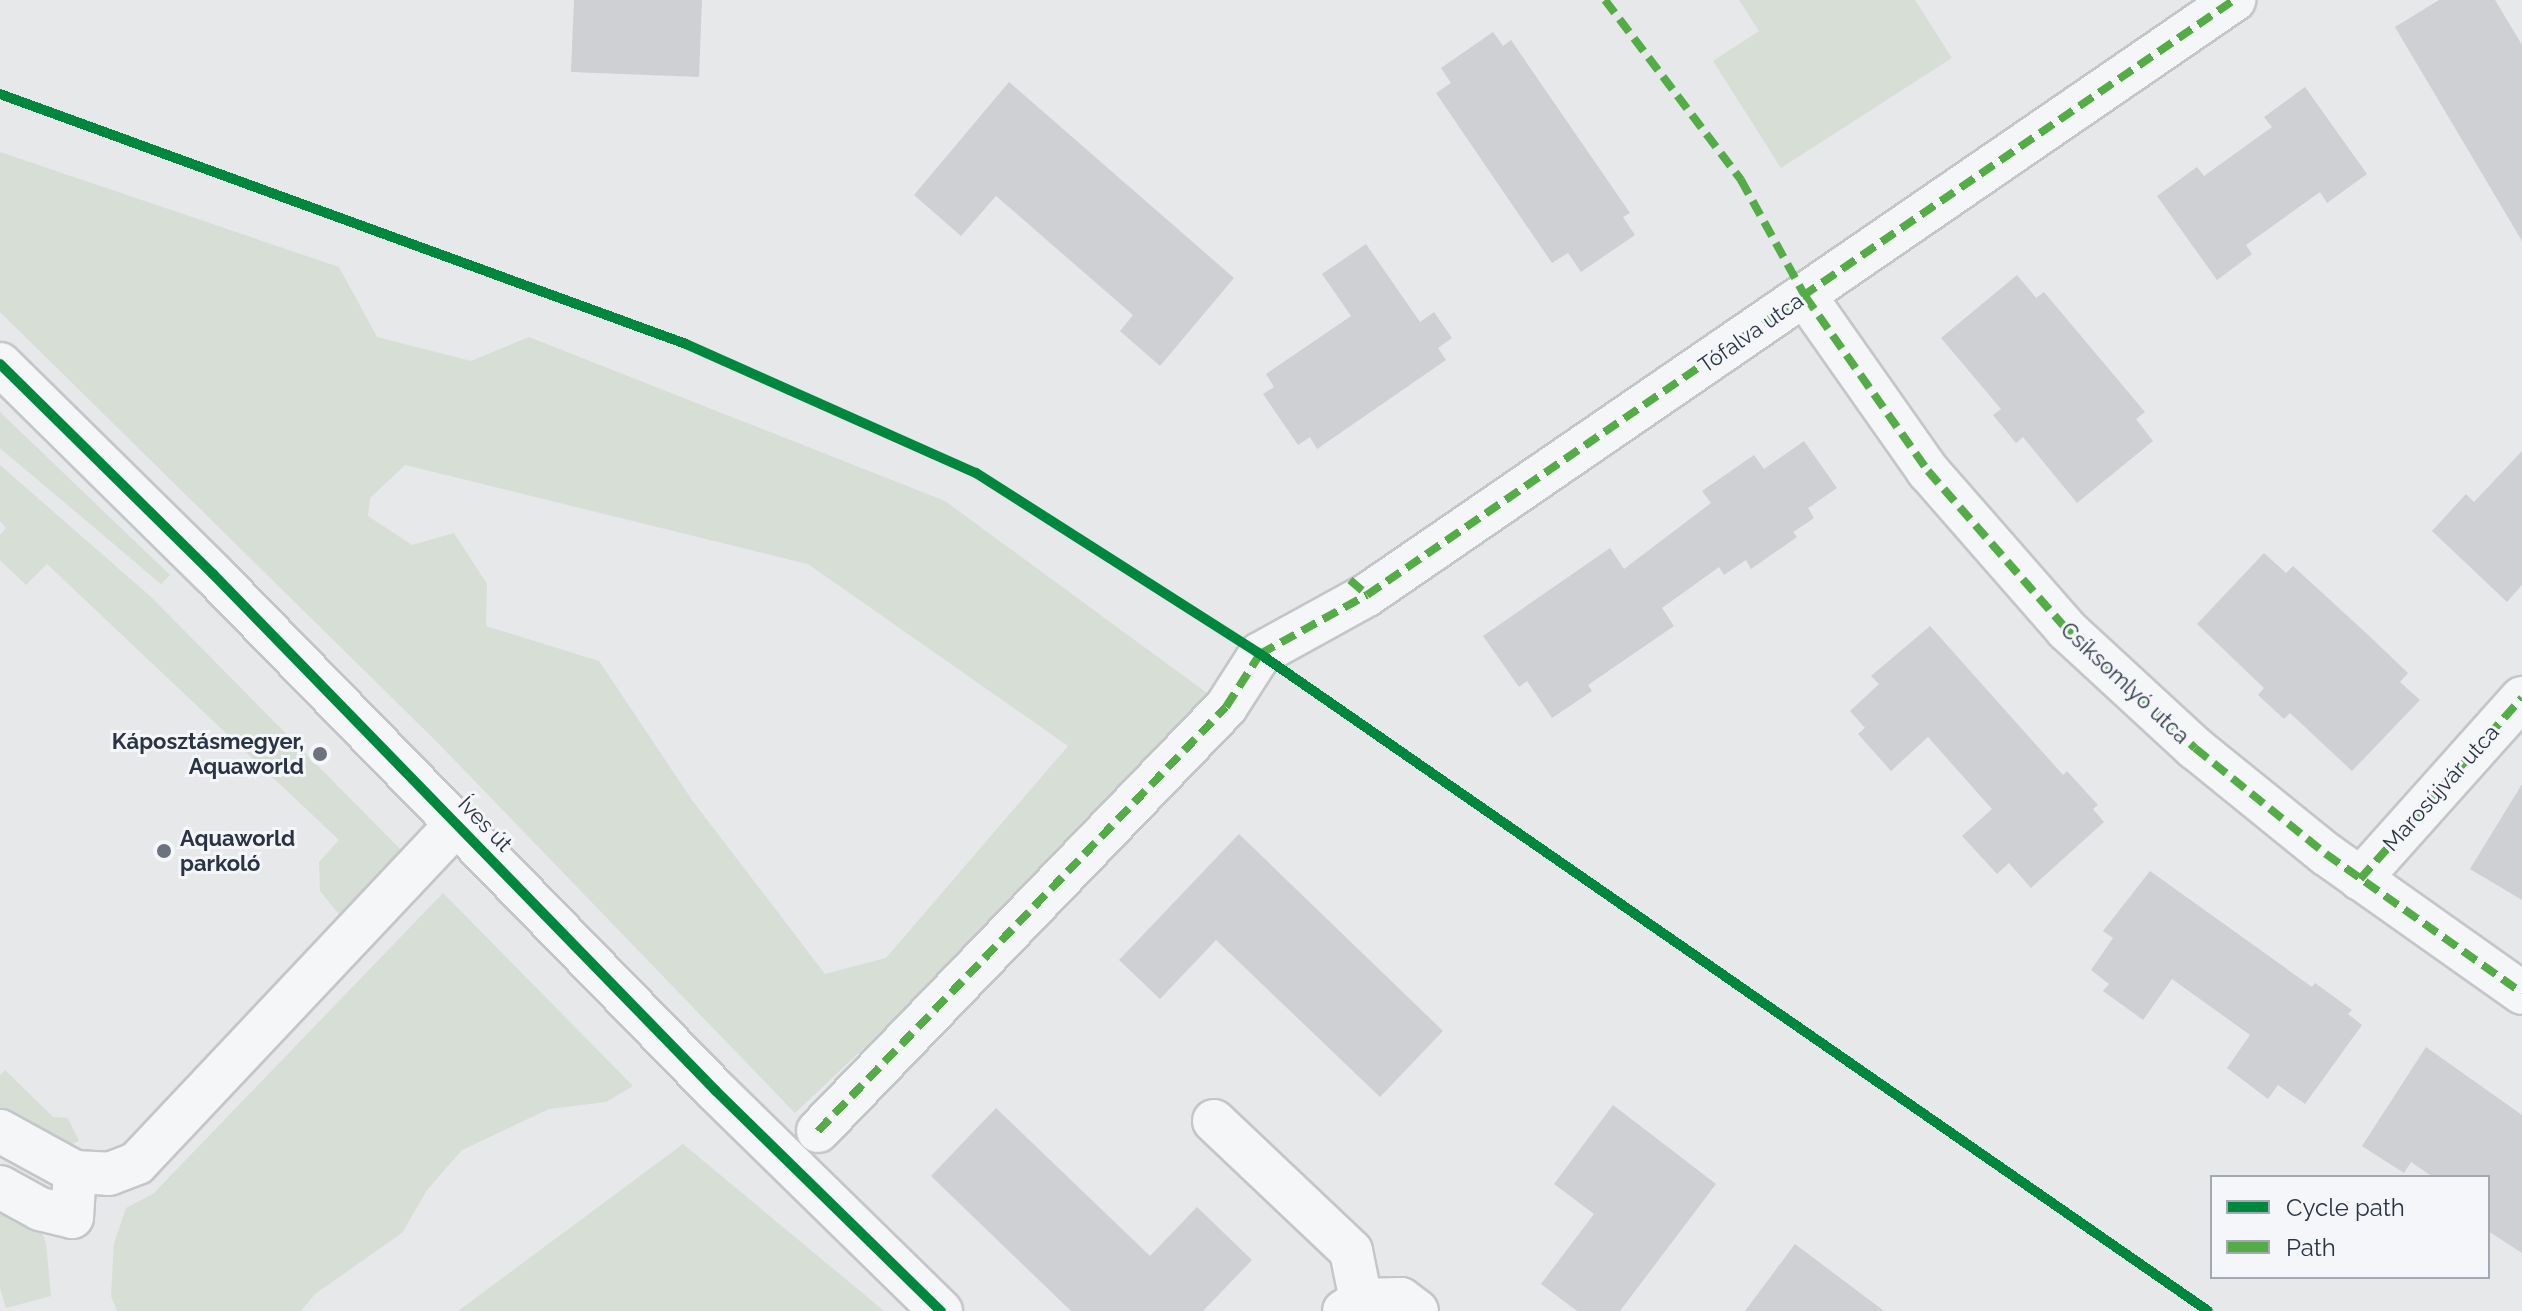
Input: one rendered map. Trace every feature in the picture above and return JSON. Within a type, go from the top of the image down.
[{"type":"street","name":"Tófalva utca","points":[[818,1131],[1226,707],[1260,654],[1367,595],[2234,0]]},
{"type":"street","name":"Csíksomlyó utca","points":[[1805,296],[1928,471],[2067,630],[2195,748],[2360,879],[2522,993]]},
{"type":"street","name":"Íves út","points":[[0,364],[457,824],[716,1091],[941,1311]]},
{"type":"street","name":"Marosújvár utca","points":[[2360,879],[2522,698]]},
{"type":"street","points":[[0,1131],[75,1172],[109,1174],[137,1163],[457,824]]},
{"type":"street","points":[[1214,1121],[1351,1251],[1353,1306],[1401,1299],[1417,1311]]},
{"type":"street","points":[[0,1187],[40,1209],[72,1217],[75,1172]]},
{"type":"shaded area","points":[[1739,0],[1915,0],[1952,58],[1781,168],[1713,61],[1759,31]]},
{"type":"shaded area","points":[[0,152],[339,267],[377,337],[471,361],[529,337],[945,501],[1226,707],[795,1113],[438,743],[0,312]],"holes":[[[405,465],[808,564],[1068,746],[886,958],[825,974],[692,800],[599,661],[486,626],[487,584],[454,533],[412,545],[368,516],[370,498]]]},
{"type":"shaded area","points":[[0,412],[170,575],[161,584],[0,448]]},
{"type":"shaded area","points":[[0,465],[150,596],[401,850],[343,919],[320,891],[319,862],[339,840],[47,564],[26,585],[0,560],[0,535],[6,528],[0,521]]},
{"type":"shaded area","points":[[443,893],[633,1086],[606,1102],[549,1109],[462,1150],[427,1190],[402,1233],[315,1294],[301,1311],[117,1311],[111,1296],[114,1243],[126,1208],[153,1194]]},
{"type":"shaded area","points":[[5,1070],[53,1117],[68,1118],[79,1141],[66,1147],[0,1114],[0,1075]]},
{"type":"shaded area","points":[[683,1144],[884,1311],[458,1311]]},
{"type":"shaded area","points":[[0,1198],[36,1218],[46,1243],[51,1296],[6,1308],[0,1288]]},
{"type":"building","points":[[574,0],[702,0],[699,77],[571,72]]},
{"type":"building","points":[[2439,0],[2495,0],[2522,45],[2522,241],[2395,27]]},
{"type":"building","points":[[1493,32],[1503,46],[1511,40],[1630,213],[1623,217],[1635,235],[1581,272],[1568,253],[1552,263],[1436,93],[1451,83],[1441,68]]},
{"type":"building","points":[[1009,82],[1234,278],[1160,366],[1120,331],[1133,315],[996,196],[961,236],[914,195]]},
{"type":"building","points":[[2305,87],[2367,174],[2327,203],[2320,192],[2246,245],[2252,254],[2217,280],[2157,196],[2197,167],[2204,176],[2272,127],[2264,117]]},
{"type":"building","points":[[1366,244],[1420,322],[1434,312],[1452,338],[1438,348],[1446,360],[1317,449],[1310,437],[1298,445],[1263,394],[1274,387],[1266,374],[1351,316],[1322,274]]},
{"type":"building","points":[[2017,275],[2036,298],[2044,292],[2145,412],[2136,419],[2153,441],[2077,503],[2023,437],[2016,443],[1993,415],[2001,409],[1941,338]]},
{"type":"building","points":[[1804,441],[1837,488],[1808,508],[1814,518],[1793,532],[1797,537],[1751,569],[1746,560],[1724,575],[1719,567],[1662,608],[1674,626],[1588,685],[1592,691],[1552,718],[1527,681],[1519,687],[1483,636],[1610,548],[1624,569],[1711,503],[1702,491],[1754,455],[1764,469]]},
{"type":"building","points":[[2522,451],[2522,585],[2507,602],[2432,531],[2466,494],[2474,502]]},
{"type":"building","points":[[2264,553],[2286,573],[2293,566],[2366,633],[2408,673],[2400,682],[2420,700],[2352,771],[2290,713],[2284,719],[2258,695],[2264,688],[2197,624]]},
{"type":"building","points":[[1930,626],[2063,775],[2067,771],[2098,805],[2093,809],[2104,822],[2031,888],[2009,863],[1997,874],[1962,836],[1992,809],[1928,737],[1891,771],[1858,734],[1865,728],[1850,711],[1879,684],[1871,676]]},
{"type":"building","points":[[2522,784],[2522,900],[2470,869]]},
{"type":"building","points":[[1239,834],[1443,1031],[1380,1097],[1216,940],[1160,999],[1119,960]]},
{"type":"building","points":[[2150,871],[2312,987],[2315,983],[2352,1010],[2348,1014],[2362,1025],[2305,1104],[2278,1085],[2268,1099],[2227,1068],[2250,1035],[2172,979],[2143,1020],[2103,991],[2109,984],[2091,970],[2113,938],[2103,931]]},
{"type":"building","points":[[2426,1047],[2522,1115],[2522,1253],[2490,1232],[2490,1175],[2430,1175],[2411,1162],[2404,1173],[2362,1146]]},
{"type":"building","points":[[1613,1105],[1716,1184],[1620,1311],[1577,1311],[1541,1284],[1594,1214],[1554,1184]]},
{"type":"building","points":[[996,1108],[1150,1256],[1197,1207],[1252,1260],[1203,1311],[1071,1311],[931,1176]]},
{"type":"building","points":[[1795,1244],[1884,1311],[1745,1311]]},
{"type":"marked path","points":[[1605,0],[1741,180],[1805,296],[1928,471],[2067,630],[2195,748],[2326,854],[2522,993]]},
{"type":"marked path","points":[[818,1131],[1226,707],[1260,654],[1367,595],[2234,0]]},
{"type":"marked path","points":[[1350,580],[1367,595]]},
{"type":"marked path","points":[[2360,879],[2522,698]]},
{"type":"cycle path","points":[[0,94],[686,344],[976,473],[1260,654],[2208,1311]]},
{"type":"cycle path","points":[[0,364],[212,573],[716,1091],[941,1311]]},
{"type":"place","name":"Káposztásmegyer, Aquaworld","points":[[320,754]]},
{"type":"place","name":"Aquaworld parkoló","points":[[164,851]]}]
